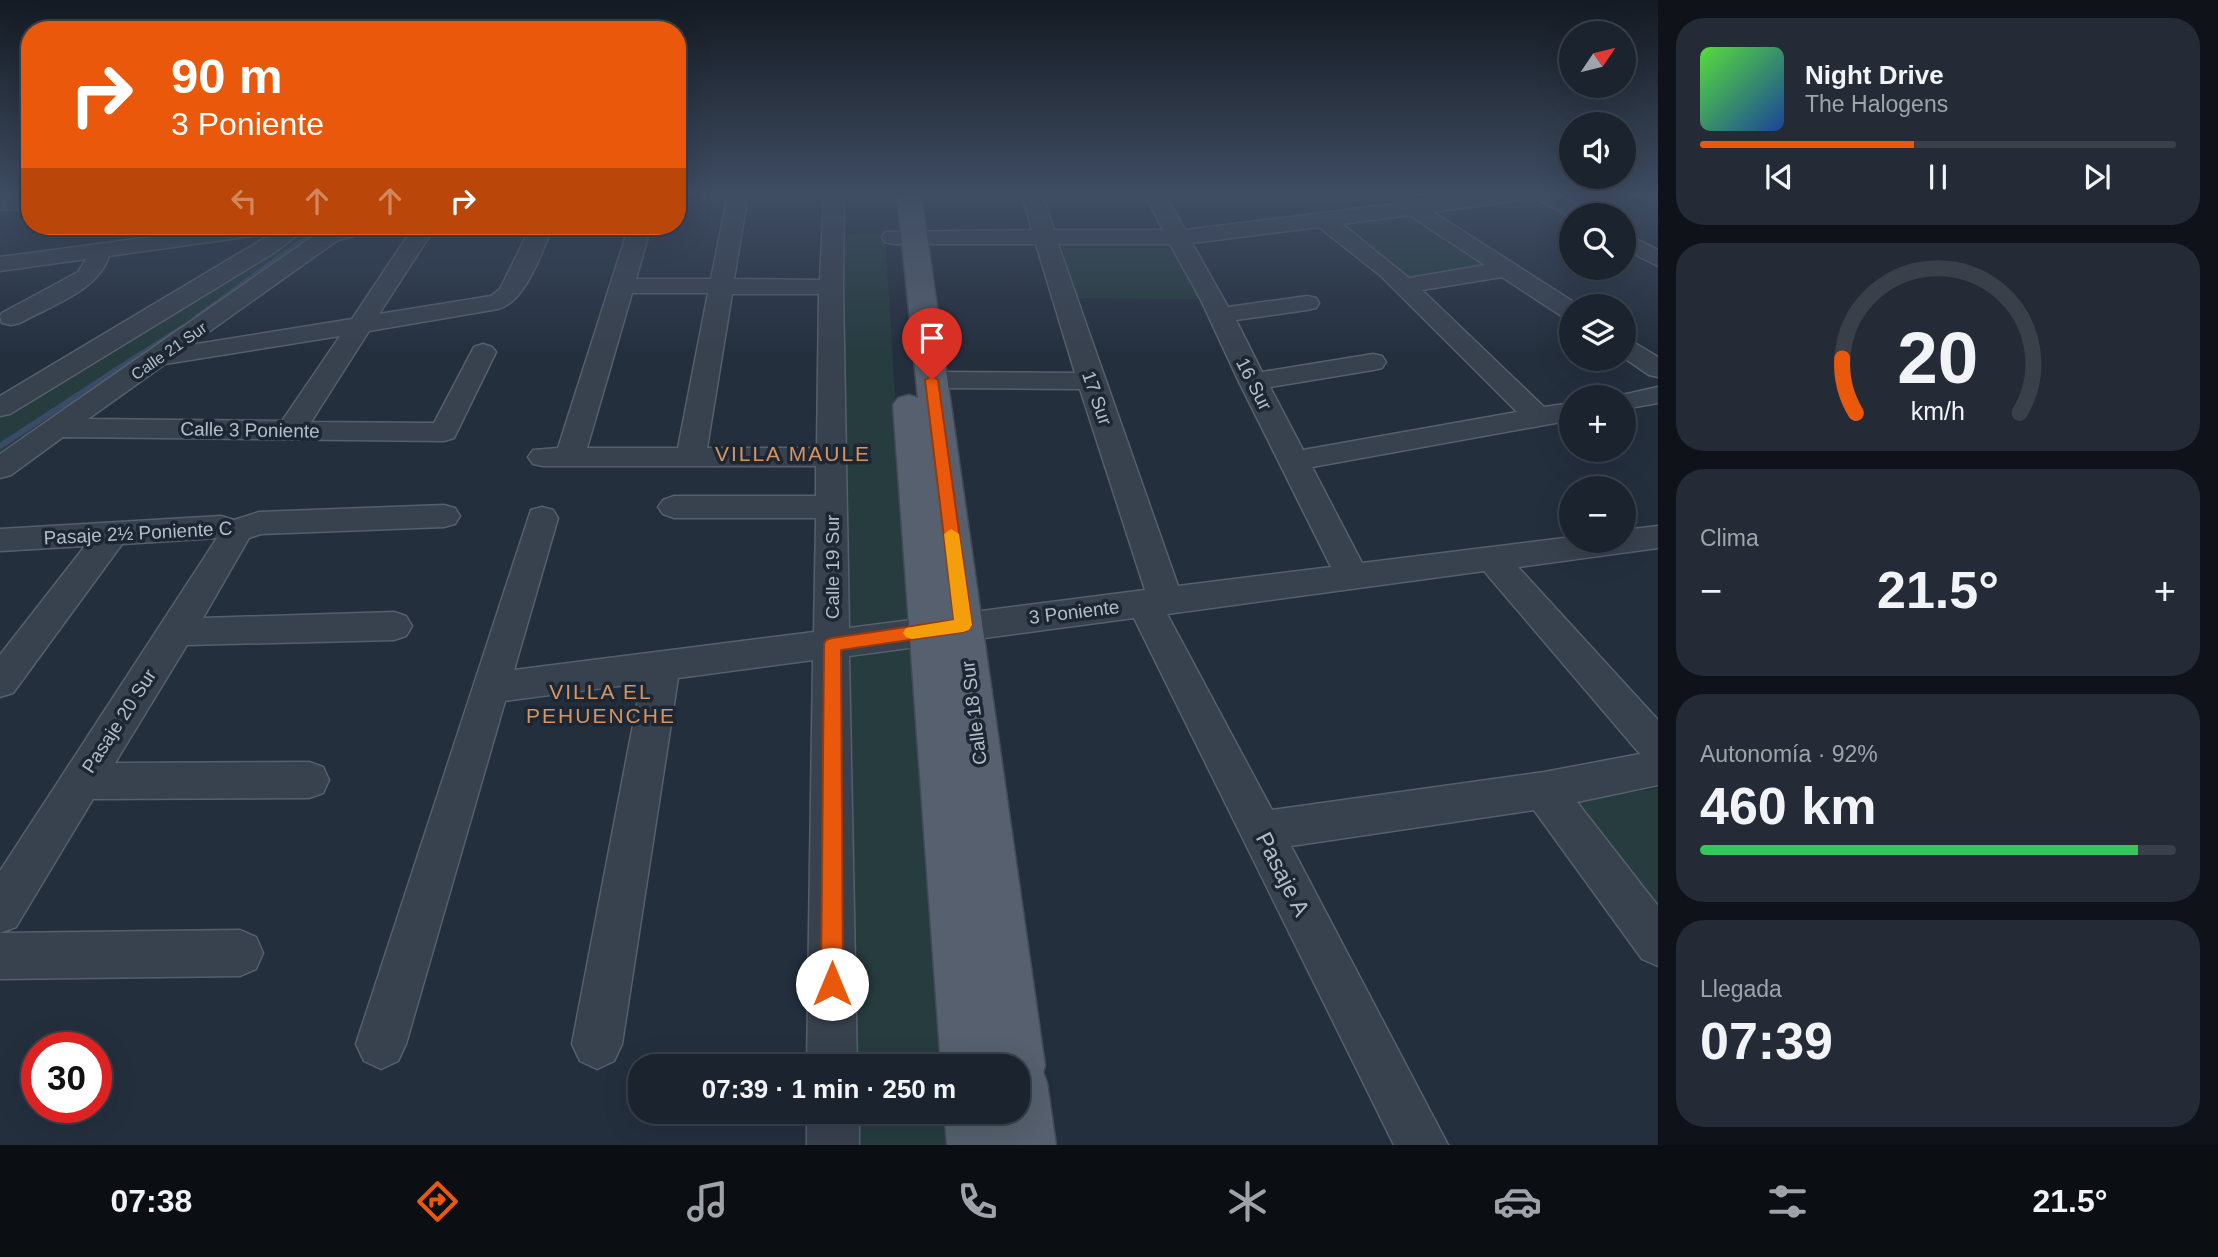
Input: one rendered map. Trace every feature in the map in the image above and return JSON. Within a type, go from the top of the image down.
[{"type":"main road","name":"Calle 18 Sur","points":[[904,247],[947,627],[1014,1054]]},
{"type":"main road","name":"Calle 18 Sur","points":[[905,247],[932,380],[969,1054]]},
{"type":"main road","points":[[975,1124],[977,1145]]},
{"type":"main road","points":[[1023,1124],[1026,1145]]},
{"type":"street","points":[[62,256],[70,247]]},
{"type":"street","points":[[0,264],[113,247]]},
{"type":"street","points":[[0,408],[268,247]]},
{"type":"street","name":"Calle 21 Sur","points":[[0,468],[314,247]]},
{"type":"street","points":[[291,430],[411,247]]},
{"type":"street","points":[[159,358],[502,300],[510,293],[532,247]]},
{"type":"street","points":[[634,247],[622,286],[556,457],[833,457]]},
{"type":"street","points":[[691,457],[728,247]]},
{"type":"street","name":"Calle 19 Sur","points":[[832,247],[832,1054]]},
{"type":"street","name":"17 Sur","points":[[1047,247],[1091,381],[1155,602]]},
{"type":"street","name":"16 Sur","points":[[1182,247],[1221,315],[1252,382],[1352,575]]},
{"type":"street","points":[[1359,247],[1389,271],[1538,417]]},
{"type":"street","points":[[1473,247],[1559,304]]},
{"type":"street","points":[[1637,247],[1658,259]]},
{"type":"street","points":[[11,318],[86,277],[94,268],[100,250]]},
{"type":"street","points":[[1402,286],[1506,269]]},
{"type":"street","points":[[622,286],[831,287]]},
{"type":"street","points":[[1221,315],[1307,303]]},
{"type":"street","name":"Calle 3 Poniente","points":[[57,428],[443,432],[483,352]]},
{"type":"street","points":[[1636,355],[1658,369]]},
{"type":"street","points":[[1252,382],[1373,362]]},
{"type":"street","points":[[932,380],[1091,381]]},
{"type":"street","points":[[1636,399],[1658,395]]},
{"type":"street","points":[[1293,461],[1559,413]]},
{"type":"street","points":[[674,507],[832,507]]},
{"type":"street","name":"Pasaje 2½ Poniente C","points":[[0,540],[220,527],[233,531],[259,523],[444,516]]},
{"type":"street","points":[[381,1044],[542,518]]},
{"type":"street","name":"Pasaje 20 Sur","points":[[0,911],[233,542],[233,531]]},
{"type":"street","points":[[0,682],[113,534]]},
{"type":"street","name":"3 Poniente","points":[[491,688],[1657,537]]},
{"type":"street","points":[[1492,559],[1658,747]]},
{"type":"street","name":"Pasaje A","points":[[1155,602],[1260,831],[1422,1145]]},
{"type":"street","points":[[176,632],[394,626]]},
{"type":"street","points":[[597,1044],[662,666]]},
{"type":"street","points":[[1260,831],[1544,790],[1658,768]]},
{"type":"street","points":[[80,781],[309,780]]},
{"type":"street","points":[[1544,790],[1658,943]]},
{"type":"street","points":[[0,956],[240,953]]},
{"type":"street","points":[[833,1124],[833,1145]]},
{"type":"green space","points":[[280,247],[316,247],[0,458],[0,415]]},
{"type":"green space","points":[[838,247],[886,247],[909,620],[948,1054],[851,1054]]},
{"type":"green space","points":[[1056,247],[1173,247],[1203,299],[1073,298]]},
{"type":"green space","points":[[1367,247],[1463,247],[1486,263],[1486,269],[1410,280]]},
{"type":"green space","points":[[1658,788],[1658,917],[1577,809],[1578,801]]},
{"type":"green space","points":[[852,1124],[954,1124],[956,1145],[852,1145]]},
{"type":"waterway","points":[[197,317],[293,247]]},
{"type":"waterway","points":[[138,356],[181,328]]},
{"type":"waterway","points":[[0,446],[141,354]]},
{"type":"slow traffic","points":[[912,633],[963,625],[951,534]]},
{"type":"district","name":"VILLA MAULE","points":[[793,453]]},
{"type":"district","name":"VILLA EL PEHUENCHE","points":[[601,703]]},
{"type":"route","points":[[832,984],[832,644],[963,625],[932,380]]}]
